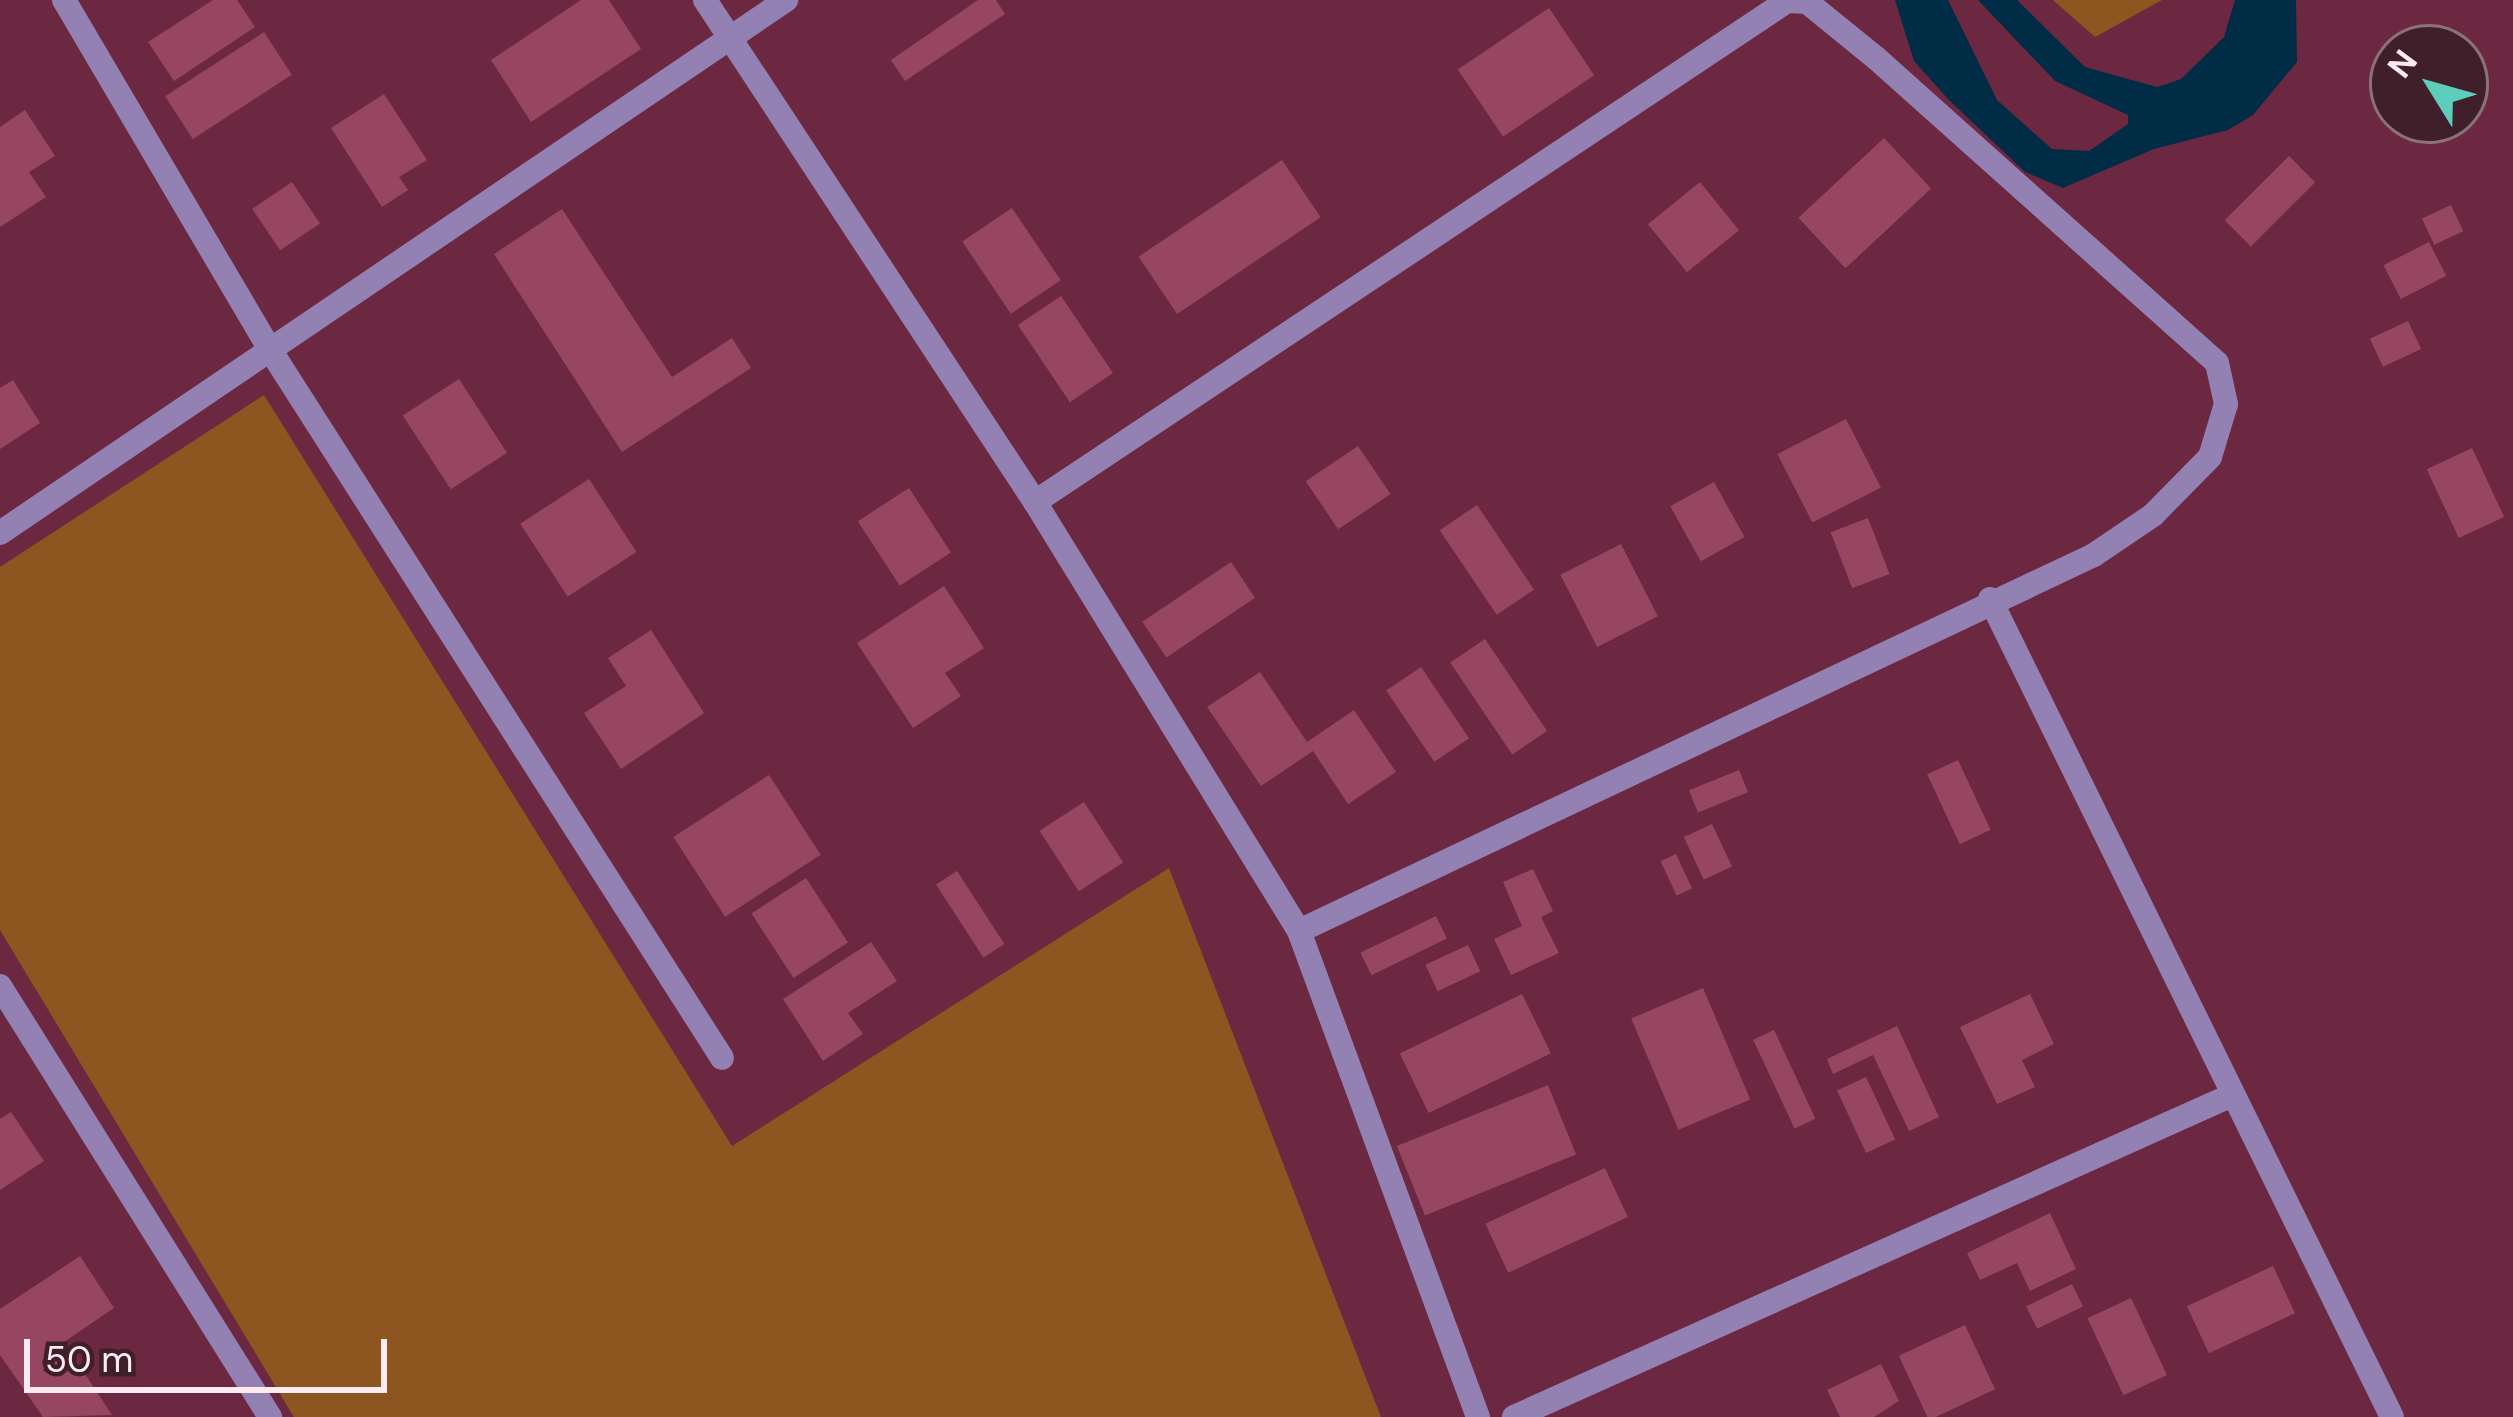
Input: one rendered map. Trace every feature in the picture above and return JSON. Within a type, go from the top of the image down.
[{"type":"street","points":[[64,0],[269,348],[722,1058]]},
{"type":"street","points":[[706,0],[1035,502],[1299,931],[1478,1417]]},
{"type":"street","points":[[0,533],[785,0]]},
{"type":"street","points":[[1035,502],[1773,10],[1807,2],[2023,182],[2217,363],[2226,404],[2210,457],[2153,515],[2094,555],[1990,599],[1299,931]]},
{"type":"street","points":[[1990,599],[2230,1096],[2392,1417]]},
{"type":"street","points":[[0,986],[270,1417]]},
{"type":"street","points":[[1514,1417],[2230,1096]]},
{"type":"shaded area","points":[[2053,0],[2162,0],[2095,37]]},
{"type":"shaded area","points":[[264,395],[732,1146],[1169,868],[1381,1417],[294,1417],[0,930],[0,567]]},
{"type":"water","points":[[1895,0],[1948,0],[1997,100],[2052,149],[2089,151],[2128,124],[2128,115],[2055,81],[1978,0],[2017,0],[2085,67],[2157,87],[2181,79],[2224,37],[2235,0],[2296,0],[2297,62],[2253,115],[2228,130],[2154,149],[2063,188],[2025,172],[1914,61]]},
{"type":"building","points":[[213,0],[237,0],[255,27],[174,81],[148,42]]},
{"type":"building","points":[[581,0],[609,0],[641,49],[531,122],[491,60]]},
{"type":"building","points":[[978,0],[996,0],[1005,14],[905,81],[891,60]]},
{"type":"building","points":[[1549,8],[1594,75],[1503,137],[1458,70]]},
{"type":"building","points":[[264,32],[292,75],[193,139],[165,96]]},
{"type":"building","points":[[384,94],[427,160],[399,177],[408,190],[382,207],[331,128]]},
{"type":"building","points":[[25,110],[55,156],[29,172],[46,197],[0,227],[0,127]]},
{"type":"building","points":[[1884,138],[1931,188],[1845,268],[1798,218]]},
{"type":"building","points":[[2289,156],[2315,182],[2251,247],[2225,220]]},
{"type":"building","points":[[1282,160],[1321,217],[1177,314],[1139,257]]},
{"type":"building","points":[[292,182],[320,223],[280,250],[252,209]]},
{"type":"building","points":[[1700,182],[1739,230],[1687,272],[1648,224]]},
{"type":"building","points":[[2451,205],[2463,231],[2434,245],[2422,219]]},
{"type":"building","points":[[1012,208],[1061,280],[1011,314],[962,242]]},
{"type":"building","points":[[562,209],[672,377],[732,338],[751,368],[622,452],[494,254]]},
{"type":"building","points":[[2429,242],[2446,276],[2401,299],[2384,265]]},
{"type":"building","points":[[1061,296],[1113,373],[1070,402],[1018,325]]},
{"type":"building","points":[[2408,321],[2421,349],[2383,367],[2370,339]]},
{"type":"building","points":[[459,379],[507,453],[451,489],[403,415]]},
{"type":"building","points":[[13,380],[40,423],[0,449],[0,388]]},
{"type":"building","points":[[1846,419],[1881,488],[1812,523],[1777,454]]},
{"type":"building","points":[[1358,446],[1390,494],[1338,529],[1306,481]]},
{"type":"building","points":[[2472,448],[2504,517],[2459,538],[2427,469]]},
{"type":"building","points":[[589,479],[636,552],[568,597],[520,524]]},
{"type":"building","points":[[1714,482],[1745,537],[1701,561],[1670,506]]},
{"type":"building","points":[[909,488],[951,553],[900,586],[858,521]]},
{"type":"building","points":[[1477,505],[1534,590],[1497,615],[1440,530]]},
{"type":"building","points":[[1868,518],[1890,574],[1852,588],[1831,532]]},
{"type":"building","points":[[1621,544],[1658,616],[1597,647],[1560,575]]},
{"type":"building","points":[[1231,562],[1255,598],[1166,657],[1142,622]]},
{"type":"building","points":[[944,586],[984,648],[945,673],[961,696],[913,728],[857,643]]},
{"type":"building","points":[[651,630],[704,713],[621,769],[584,713],[626,686],[608,658]]},
{"type":"building","points":[[1485,639],[1547,731],[1512,755],[1450,662]]},
{"type":"building","points":[[1421,667],[1469,738],[1434,762],[1386,690]]},
{"type":"building","points":[[1260,672],[1307,742],[1354,710],[1396,772],[1348,804],[1313,751],[1261,786],[1207,707]]},
{"type":"building","points":[[1958,760],[1991,830],[1960,844],[1927,774]]},
{"type":"building","points":[[1739,770],[1748,792],[1698,812],[1689,790]]},
{"type":"building","points":[[769,775],[821,855],[725,917],[673,837]]},
{"type":"building","points":[[1084,802],[1123,862],[1079,891],[1040,831]]},
{"type":"building","points":[[1712,824],[1732,867],[1704,880],[1684,837]]},
{"type":"building","points":[[1676,854],[1692,888],[1677,896],[1661,861]]},
{"type":"building","points":[[1533,869],[1553,911],[1541,917],[1559,953],[1511,975],[1494,939],[1522,926],[1503,882]]},
{"type":"building","points":[[957,871],[1004,944],[983,958],[936,885]]},
{"type":"building","points":[[806,878],[848,943],[793,978],[751,913]]},
{"type":"building","points":[[1436,916],[1447,938],[1371,975],[1361,953]]},
{"type":"building","points":[[871,942],[897,981],[848,1013],[863,1034],[823,1061],[783,999]]},
{"type":"building","points":[[1468,945],[1480,971],[1438,991],[1425,965]]},
{"type":"building","points":[[1703,988],[1750,1099],[1678,1130],[1631,1018]]},
{"type":"building","points":[[1522,994],[1551,1053],[1429,1113],[1400,1054]]},
{"type":"building","points":[[2030,994],[2054,1044],[2022,1060],[2035,1087],[1997,1104],[1960,1027]]},
{"type":"building","points":[[1897,1026],[1939,1117],[1909,1131],[1873,1055],[1833,1074],[1827,1059]]},
{"type":"building","points":[[1774,1030],[1815,1119],[1795,1129],[1753,1040]]},
{"type":"building","points":[[1866,1077],[1895,1140],[1866,1153],[1837,1091]]},
{"type":"building","points":[[1548,1085],[1576,1155],[1425,1216],[1397,1146]]},
{"type":"building","points":[[11,1112],[44,1161],[0,1190],[0,1119]]},
{"type":"building","points":[[1605,1168],[1628,1217],[1508,1273],[1485,1224]]},
{"type":"building","points":[[2050,1213],[2076,1269],[2030,1291],[2017,1263],[1980,1280],[1967,1253]]},
{"type":"building","points":[[80,1256],[114,1308],[64,1342],[112,1415],[43,1417],[0,1355],[0,1309]]},
{"type":"building","points":[[2273,1266],[2295,1313],[2209,1353],[2187,1306]]},
{"type":"building","points":[[2072,1284],[2083,1306],[2037,1329],[2026,1306]]},
{"type":"building","points":[[2131,1298],[2167,1375],[2123,1395],[2087,1318]]},
{"type":"building","points":[[1965,1325],[1995,1389],[1927,1417],[1899,1356]]},
{"type":"building","points":[[1881,1364],[1899,1401],[1874,1417],[1840,1417],[1827,1390]]}]
